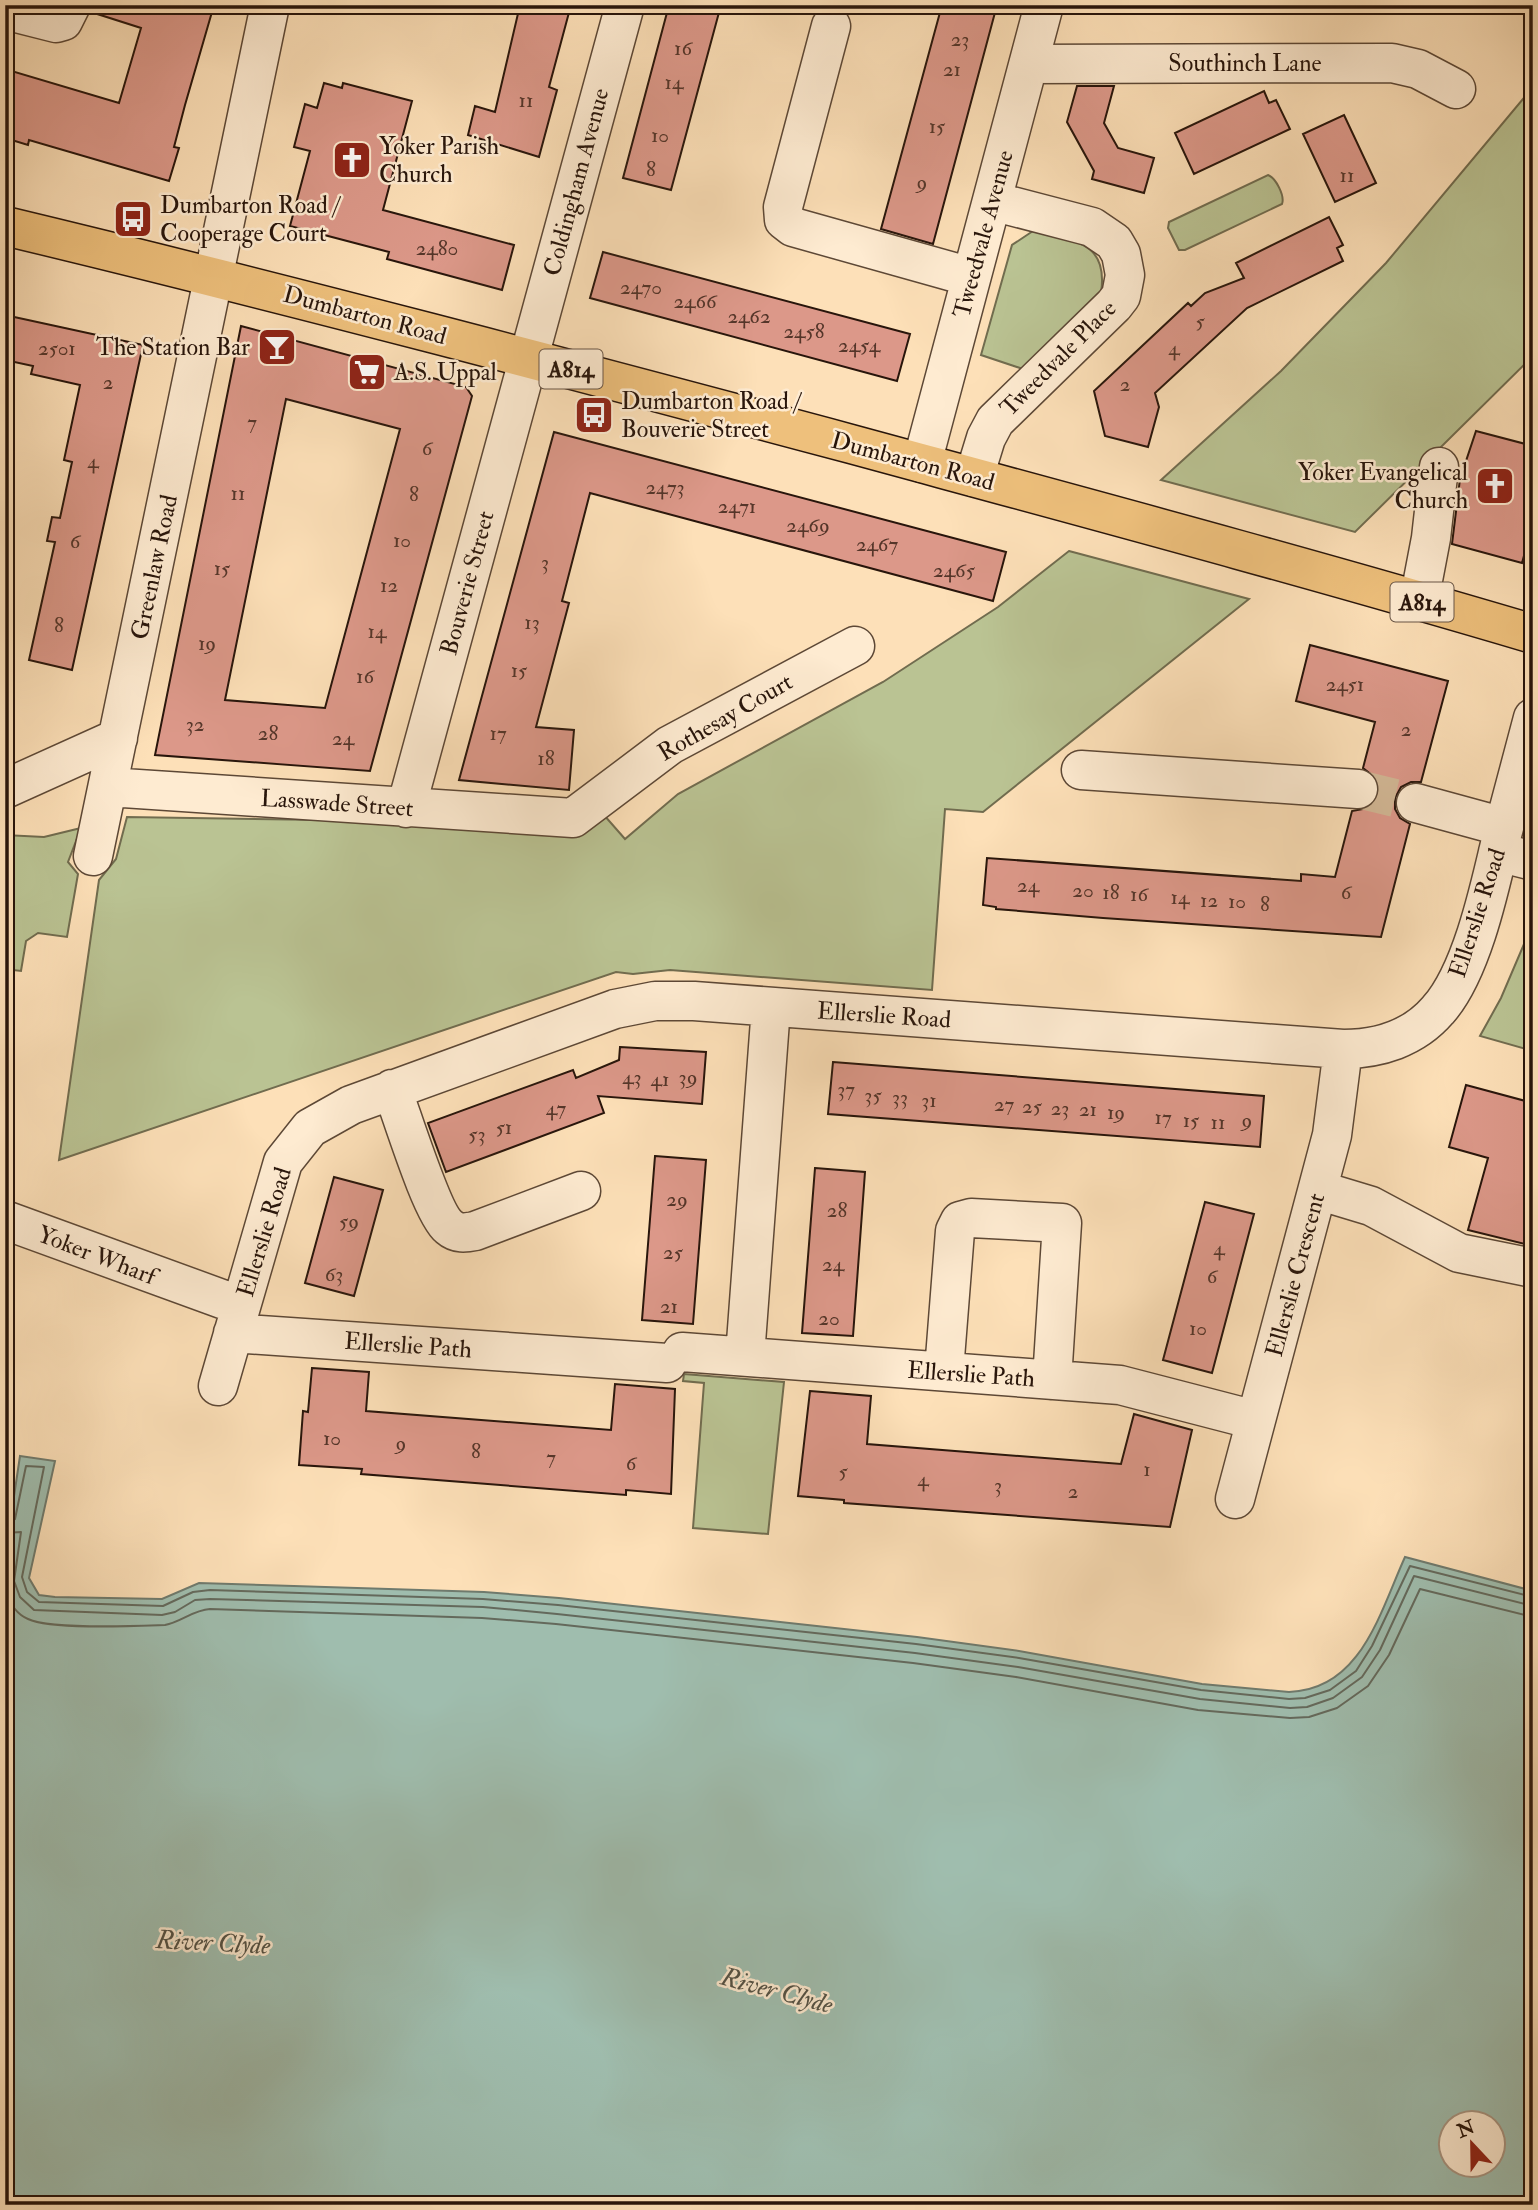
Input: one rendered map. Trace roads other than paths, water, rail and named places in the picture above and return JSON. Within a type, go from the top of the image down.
[{"type":"main road","name":"Dumbarton Road","points":[[5,226],[215,277],[922,463],[1312,569],[1533,634]]},
{"type":"street","points":[[5,10],[56,23],[62,20],[71,5]]},
{"type":"street","name":"Greenlaw Road","points":[[93,856],[270,5]]},
{"type":"street","name":"Coldingham Avenue","points":[[528,358],[625,5]]},
{"type":"street","name":"Tweedvale Avenue","points":[[922,463],[1044,5]]},
{"type":"street","points":[[831,26],[783,207],[784,220],[793,227],[971,278]]},
{"type":"street","name":"Southinch Lane","points":[[1029,64],[1392,63],[1418,69],[1456,89]]},
{"type":"street","name":"Tweedvale Place","points":[[974,477],[986,438],[995,421],[1104,316],[1121,296],[1125,284],[1121,254],[1106,235],[1077,222],[992,201]]},
{"type":"street","name":"Bouverie Street","points":[[406,808],[528,358]]},
{"type":"street","points":[[1419,601],[1431,538],[1439,467]]},
{"type":"street","name":"Rothesay Court","points":[[566,819],[579,816],[670,745],[855,646]]},
{"type":"street","name":"Ellerslie Road","points":[[218,1386],[276,1180],[294,1145],[310,1128],[330,1115],[392,1089],[634,1004],[677,1000],[1343,1049],[1378,1046],[1399,1039],[1428,1021],[1440,1009],[1472,945],[1512,847],[1533,718]]},
{"type":"street","points":[[5,789],[118,738]]},
{"type":"street","points":[[1082,770],[1358,789]]},
{"type":"street","name":"Lasswade Street","points":[[108,787],[566,819]]},
{"type":"street","points":[[1416,803],[1512,847]]},
{"type":"street","points":[[745,1356],[771,1007]]},
{"type":"street","name":"Ellerslie Crescent","points":[[1235,1499],[1335,1122],[1343,1049]]},
{"type":"street","points":[[392,1089],[437,1209],[451,1229],[459,1233],[475,1231],[581,1191]]},
{"type":"street","points":[[1318,1190],[1371,1206],[1459,1252],[1533,1268]]},
{"type":"street","points":[[944,1371],[956,1231],[960,1221],[971,1218],[1062,1223],[1052,1380]]},
{"type":"street","name":"Yoker Wharf","points":[[5,1220],[188,1289],[237,1319]]},
{"type":"street","name":"Ellerslie Path","points":[[237,1319],[674,1357],[745,1356],[1133,1387],[1255,1420]]},
{"type":"water","name":"River Clyde","points":[[20,1456],[55,1461],[29,1578],[39,1595],[162,1599],[199,1583],[484,1592],[917,1637],[1019,1651],[1202,1684],[1289,1692],[1314,1688],[1334,1678],[1351,1663],[1376,1623],[1405,1557],[1533,1591],[1533,2205],[87,2205],[5,2202],[5,1526],[13,1503]]},
{"type":"tunnel","points":[[1358,789],[1416,803]]},
{"type":"place","name":"Yoker Parish Church","points":[[352,160]]},
{"type":"place","name":"Dumbarton Road / Cooperage Court","points":[[133,219]]},
{"type":"place","name":"The Station Bar","points":[[277,347]]},
{"type":"place","name":"A.S. Uppal","points":[[367,372]]},
{"type":"place","name":"Dumbarton Road / Bouverie Street","points":[[594,415]]},
{"type":"place","name":"Yoker Evangelical Church","points":[[1495,486]]}]
